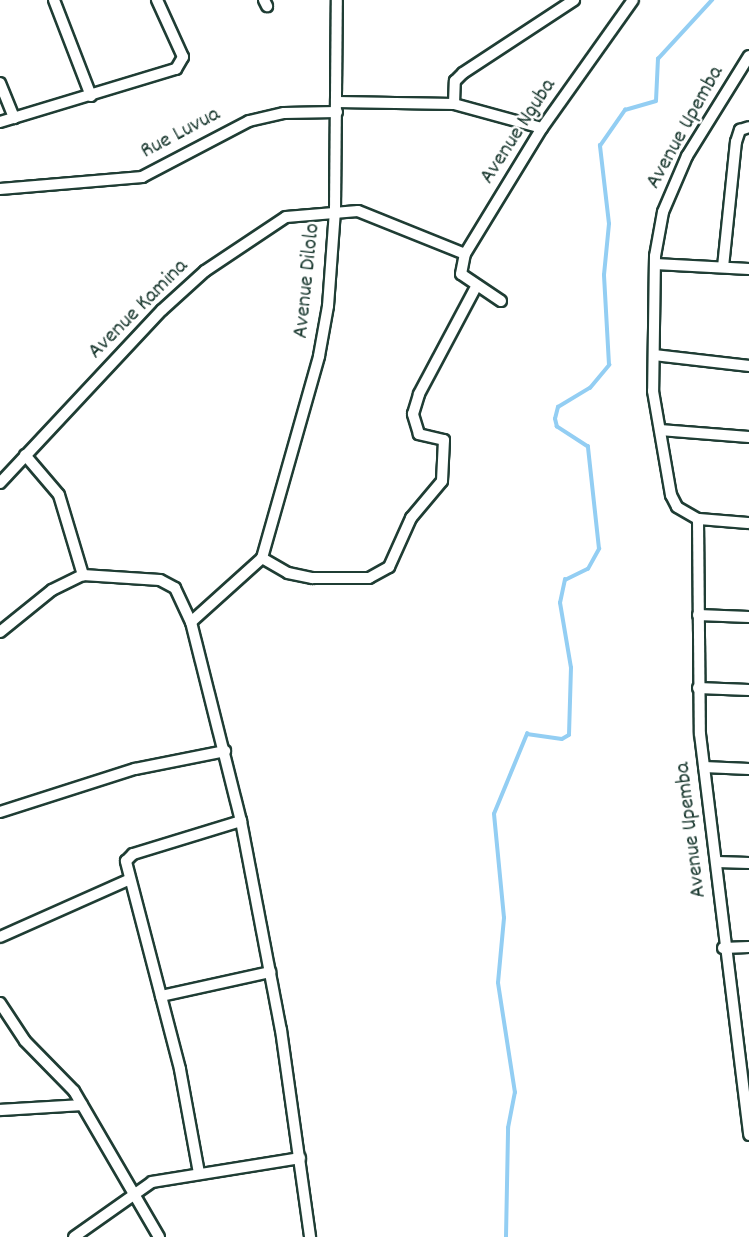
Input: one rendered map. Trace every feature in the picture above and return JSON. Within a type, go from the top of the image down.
[{"type":"street","points":[[54,0],[91,96]]},
{"type":"street","points":[[0,122],[91,96],[183,63],[156,0]]},
{"type":"street","name":"Avenue Dilolo","points":[[262,558],[324,333],[335,210],[337,0]]},
{"type":"street","points":[[454,104],[455,81],[463,73],[574,0]]},
{"type":"street","name":"Avenue Nguba","points":[[465,254],[542,128],[633,0]]},
{"type":"street","name":"Avenue Upemba","points":[[749,56],[672,188],[657,234],[654,355],[654,405],[671,495],[680,510],[698,519],[698,688],[704,767],[723,947],[747,1105],[749,1135]]},
{"type":"street","points":[[0,83],[14,118]]},
{"type":"street","name":"Rue Luvua","points":[[0,189],[142,177],[249,121],[284,113],[337,107],[454,104],[542,128]]},
{"type":"street","points":[[723,267],[736,142],[740,130],[749,127]]},
{"type":"street","name":"Avenue Kamina","points":[[0,483],[162,310],[205,271],[286,217],[335,210],[377,217],[465,254]]},
{"type":"street","points":[[465,254],[461,274],[501,301]]},
{"type":"street","points":[[655,264],[749,269]]},
{"type":"street","points":[[191,622],[262,558],[288,573],[312,578],[369,578],[389,567],[411,518],[442,481],[444,440],[419,434],[412,414],[477,285]]},
{"type":"street","points":[[654,355],[749,366]]},
{"type":"street","points":[[660,430],[749,437]]},
{"type":"street","points":[[25,455],[58,495],[83,575]]},
{"type":"street","points":[[698,519],[749,523]]},
{"type":"street","points":[[0,632],[52,590],[83,575],[172,583],[191,622],[241,821],[270,972],[310,1237]]},
{"type":"street","points":[[698,615],[749,617]]},
{"type":"street","points":[[698,688],[749,690]]},
{"type":"street","points":[[0,812],[135,769],[225,751]]},
{"type":"street","points":[[704,767],[749,769]]},
{"type":"street","points":[[199,1173],[180,1069],[130,879],[129,856],[241,821]]},
{"type":"street","points":[[716,862],[749,863]]},
{"type":"street","points":[[0,937],[130,879]]},
{"type":"street","points":[[723,947],[749,947]]},
{"type":"street","points":[[161,996],[270,972]]},
{"type":"street","points":[[0,1003],[25,1041],[56,1070],[82,1105],[159,1237]]},
{"type":"street","points":[[0,1110],[82,1105]]},
{"type":"street","points":[[74,1237],[152,1182],[300,1158]]},
{"type":"waterway","points":[[506,1237],[508,1128],[515,1093],[498,983],[504,918],[494,814],[527,734],[562,739],[569,735],[571,668],[560,603],[565,580],[588,569],[599,549],[588,447],[557,427],[555,419],[558,407],[590,388],[609,365],[604,275],[609,224],[600,146],[625,110],[656,101],[658,59],[712,0]]}]
